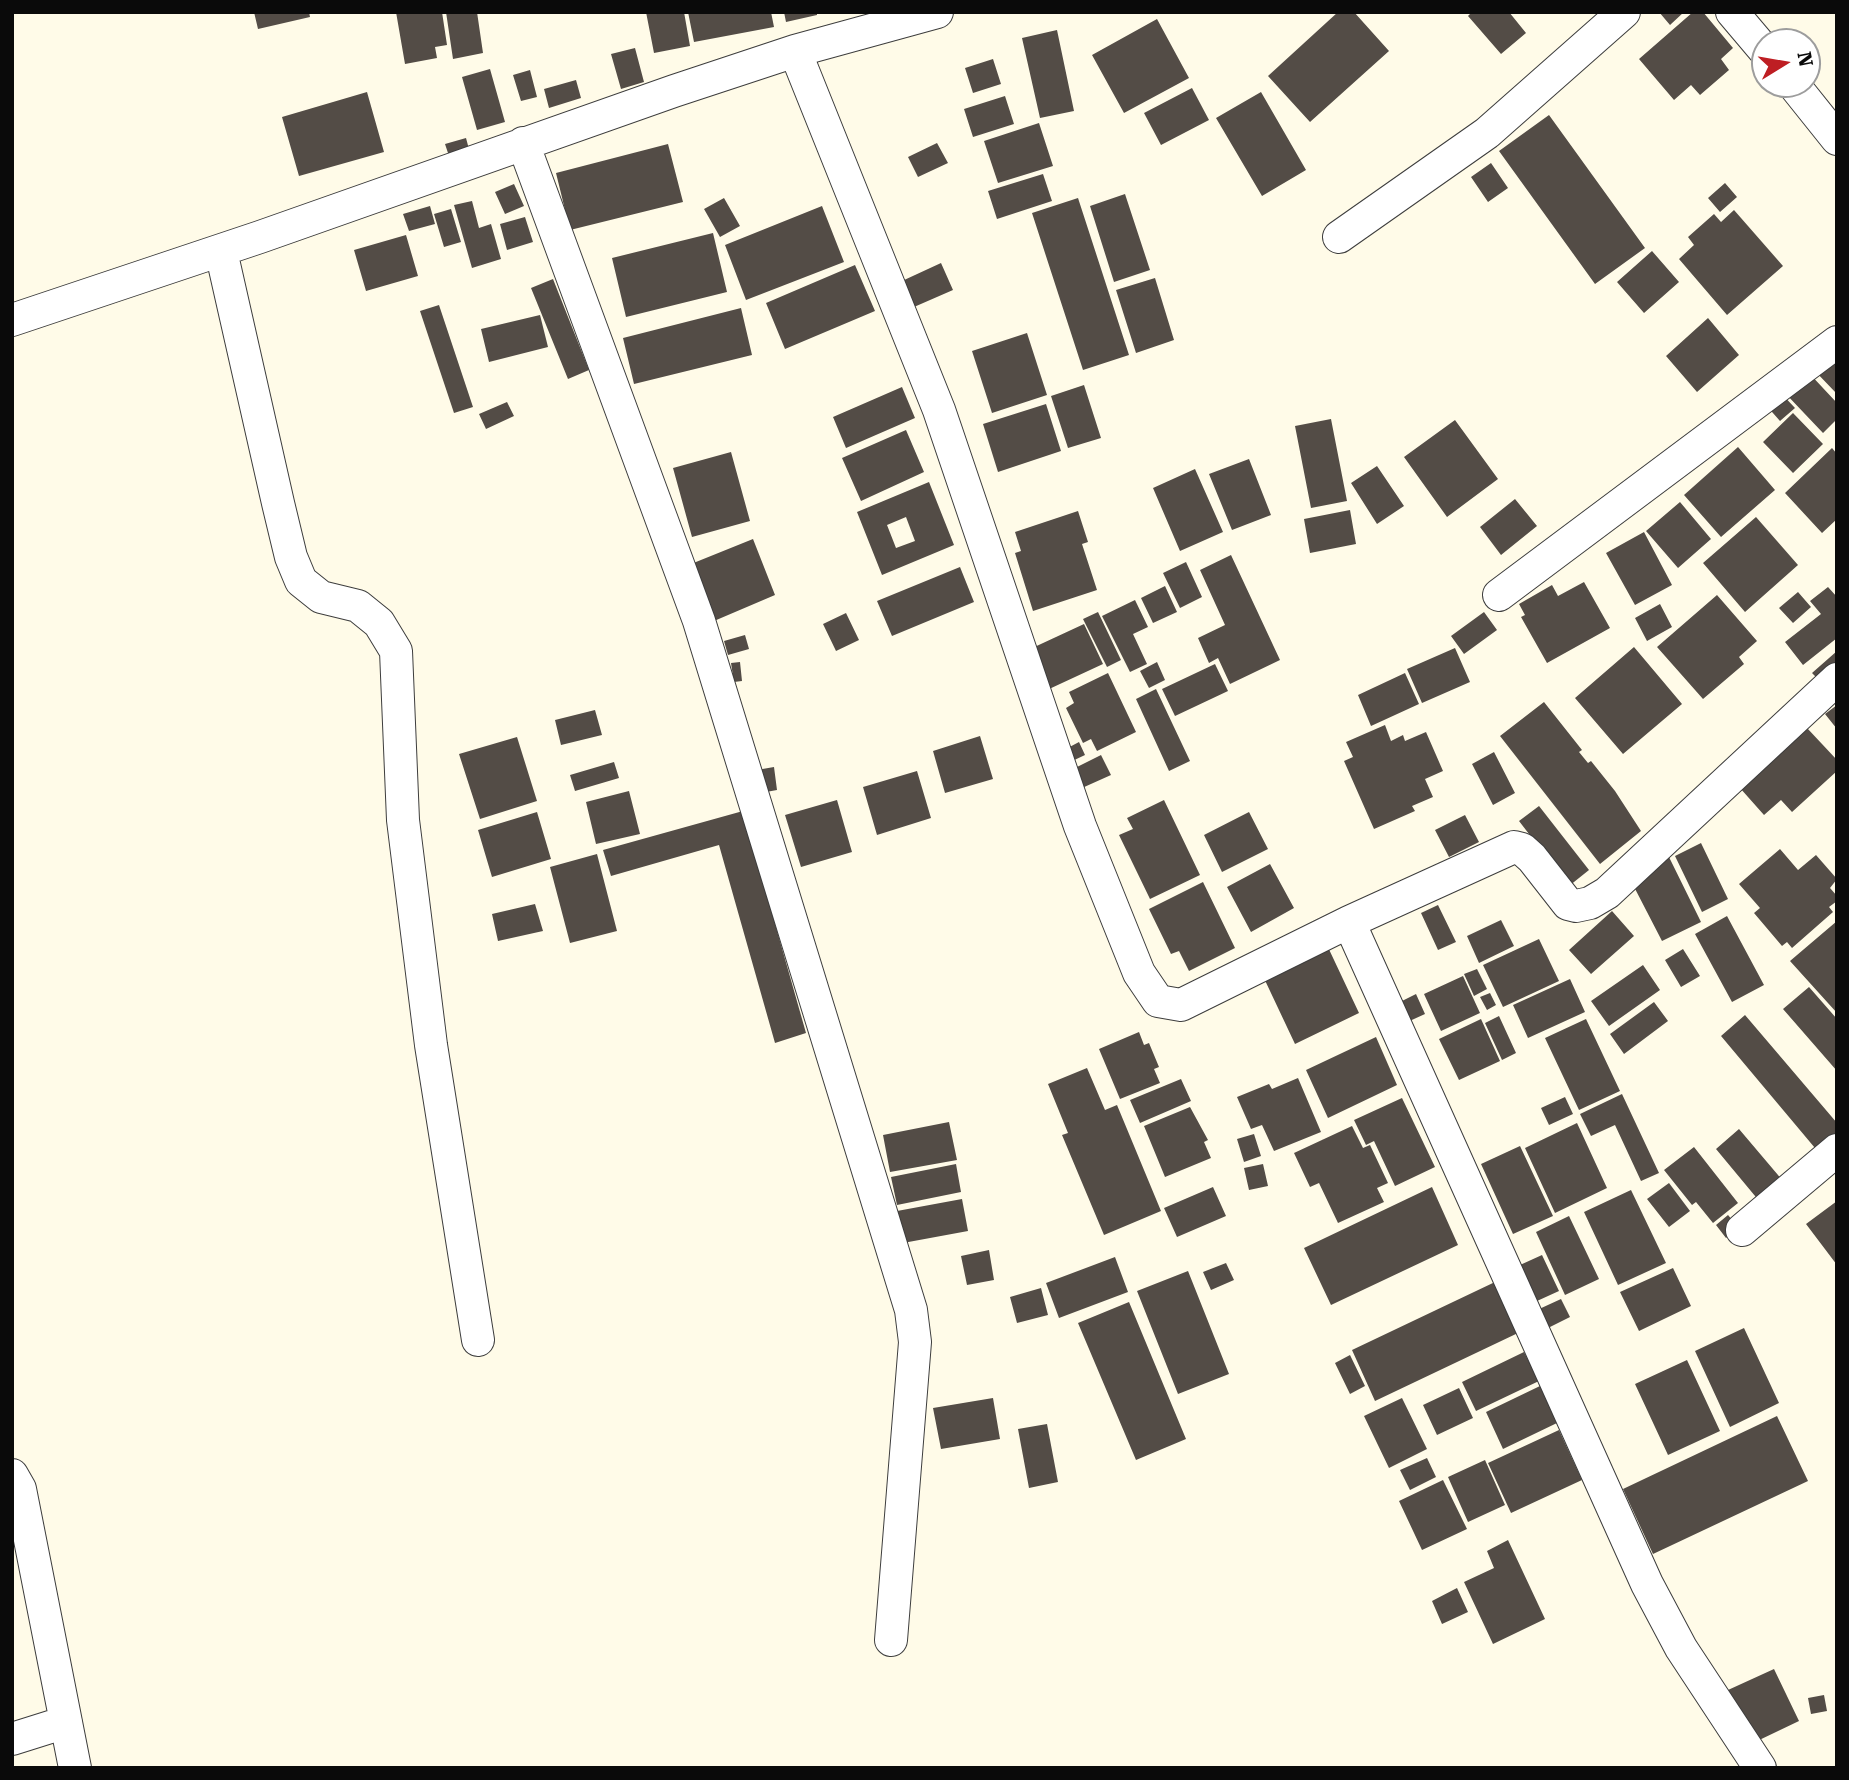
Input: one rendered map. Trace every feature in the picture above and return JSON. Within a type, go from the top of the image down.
[{"type":"street","points":[[12,320],[221,251],[882,19],[937,12]]},
{"type":"street","points":[[1339,237],[1487,133],[1624,12]]},
{"type":"street","points":[[1732,12],[1751,34]]},
{"type":"street","points":[[795,51],[939,410],[1080,826],[1149,991],[1158,1001],[1181,1005],[1349,922],[1514,847],[1522,849],[1532,858],[1568,904],[1576,906],[1590,903],[1608,892],[1837,679]]},
{"type":"street","points":[[1804,98],[1837,139]]},
{"type":"street","points":[[523,143],[699,621],[911,1310],[915,1342],[913,1390],[891,1640]]},
{"type":"street","points":[[221,251],[285,530],[301,581],[321,597],[358,607],[379,623],[396,651],[406,847],[431,1045],[478,1340]]},
{"type":"street","points":[[1499,595],[1837,342]]},
{"type":"street","points":[[1349,922],[1647,1584],[1681,1648],[1760,1768]]},
{"type":"street","points":[[1742,1230],[1837,1150]]},
{"type":"street","points":[[12,1475],[20,1489],[75,1768]]},
{"type":"street","points":[[12,1739],[66,1722]]},
{"type":"building","points":[[254,12],[309,12],[310,17],[258,29]]},
{"type":"building","points":[[396,12],[442,12],[447,45],[435,47],[437,58],[405,64]]},
{"type":"building","points":[[446,12],[477,12],[483,53],[453,59]]},
{"type":"building","points":[[646,12],[684,12],[690,46],[654,53]]},
{"type":"building","points":[[688,12],[771,12],[774,27],[694,42]]},
{"type":"building","points":[[784,12],[817,12],[817,15],[786,22]]},
{"type":"building","points":[[1338,12],[1354,12],[1389,51],[1310,122],[1268,76]]},
{"type":"building","points":[[1472,12],[1509,12],[1526,33],[1501,54],[1468,16]]},
{"type":"building","points":[[1659,12],[1684,12],[1670,25]]},
{"type":"building","points":[[1693,12],[1703,12],[1733,48],[1721,59],[1729,70],[1700,95],[1691,85],[1674,100],[1639,59]]},
{"type":"building","points":[[1157,19],[1189,78],[1124,113],[1092,55]]},
{"type":"building","points":[[1057,30],[1074,111],[1040,118],[1022,38]]},
{"type":"building","points":[[635,48],[644,82],[621,89],[611,54]]},
{"type":"building","points":[[993,59],[1001,84],[973,93],[965,68]]},
{"type":"building","points":[[490,69],[505,122],[477,130],[462,77]]},
{"type":"building","points":[[530,70],[537,97],[521,101],[513,75]]},
{"type":"building","points":[[576,80],[581,98],[549,108],[544,89]]},
{"type":"building","points":[[1192,88],[1209,120],[1161,145],[1144,113]]},
{"type":"building","points":[[367,92],[384,152],[299,176],[282,117]]},
{"type":"building","points":[[1261,92],[1306,170],[1262,196],[1216,118]]},
{"type":"building","points":[[1005,96],[1014,124],[973,137],[964,109]]},
{"type":"building","points":[[1549,115],[1645,248],[1595,284],[1499,151]]},
{"type":"building","points":[[1039,123],[1053,166],[998,183],[984,141]]},
{"type":"building","points":[[466,138],[470,153],[450,159],[445,144]]},
{"type":"building","points":[[937,143],[948,163],[918,177],[908,157]]},
{"type":"building","points":[[668,144],[683,202],[570,230],[556,173]]},
{"type":"building","points":[[1491,163],[1508,188],[1488,202],[1471,177]]},
{"type":"building","points":[[1043,174],[1052,201],[997,219],[988,191]]},
{"type":"building","points":[[1725,183],[1737,197],[1720,212],[1708,198]]},
{"type":"building","points":[[514,184],[524,206],[505,214],[495,192]]},
{"type":"building","points":[[1125,194],[1150,270],[1114,282],[1090,206]]},
{"type":"building","points":[[724,198],[740,226],[720,237],[704,209]]},
{"type":"building","points":[[1078,198],[1129,355],[1083,370],[1032,213]]},
{"type":"building","points":[[472,201],[479,228],[491,224],[501,259],[472,268],[454,205]]},
{"type":"building","points":[[430,206],[435,224],[409,231],[403,214]]},
{"type":"building","points":[[822,206],[844,262],[746,300],[725,245]]},
{"type":"building","points":[[451,209],[461,242],[444,247],[434,214]]},
{"type":"building","points":[[1734,210],[1783,266],[1727,315],[1679,259],[1694,245],[1688,237],[1714,214],[1721,222]]},
{"type":"building","points":[[525,217],[533,242],[507,250],[500,224]]},
{"type":"building","points":[[713,233],[727,292],[626,317],[612,258]]},
{"type":"building","points":[[406,235],[418,276],[366,291],[354,250]]},
{"type":"building","points":[[1652,251],[1679,282],[1644,313],[1617,282]]},
{"type":"building","points":[[941,263],[953,290],[914,307],[902,281]]},
{"type":"building","points":[[855,265],[875,311],[785,349],[766,303]]},
{"type":"building","points":[[1155,278],[1174,340],[1136,353],[1116,290]]},
{"type":"building","points":[[553,279],[589,370],[568,379],[531,288]]},
{"type":"building","points":[[439,305],[473,407],[454,413],[420,311]]},
{"type":"building","points":[[741,308],[752,355],[634,384],[623,338]]},
{"type":"building","points":[[540,315],[548,347],[489,362],[481,329]]},
{"type":"building","points":[[1708,318],[1739,355],[1697,392],[1666,356]]},
{"type":"building","points":[[1027,333],[1047,395],[992,413],[972,351]]},
{"type":"building","points":[[1837,349],[1837,394],[1814,370]]},
{"type":"building","points":[[1808,372],[1837,403],[1837,419],[1823,433],[1785,393]]},
{"type":"building","points":[[1084,385],[1101,438],[1068,448],[1051,396]]},
{"type":"building","points":[[902,387],[915,418],[846,448],[833,417]]},
{"type":"building","points":[[1778,390],[1795,408],[1780,421],[1765,404]]},
{"type":"building","points":[[507,402],[514,416],[486,429],[479,414]]},
{"type":"building","points":[[1046,404],[1061,451],[998,472],[983,424]]},
{"type":"building","points":[[1793,413],[1823,444],[1793,473],[1763,442]]},
{"type":"building","points":[[1331,419],[1347,501],[1311,508],[1295,426]]},
{"type":"building","points":[[1455,420],[1498,479],[1447,517],[1404,457]]},
{"type":"building","points":[[906,430],[924,472],[861,501],[842,458]]},
{"type":"building","points":[[1738,447],[1775,490],[1721,537],[1684,495]]},
{"type":"building","points":[[1832,448],[1837,454],[1837,519],[1822,533],[1785,493]]},
{"type":"building","points":[[731,452],[750,521],[692,537],[673,468]]},
{"type":"building","points":[[1249,459],[1271,515],[1232,530],[1209,474]]},
{"type":"building","points":[[1377,466],[1404,506],[1377,524],[1351,483]]},
{"type":"building","points":[[1195,469],[1223,532],[1180,551],[1153,488]]},
{"type":"building","points":[[929,482],[954,545],[882,575],[857,512]],"holes":[[[906,517],[915,541],[896,548],[887,525]]]},
{"type":"building","points":[[1515,499],[1537,526],[1501,555],[1480,527]]},
{"type":"building","points":[[1680,502],[1711,539],[1678,568],[1646,531]]},
{"type":"building","points":[[1350,510],[1356,544],[1310,553],[1304,519]]},
{"type":"building","points":[[1078,511],[1088,542],[1082,544],[1097,590],[1033,611],[1015,553],[1021,551],[1015,532]]},
{"type":"building","points":[[1756,517],[1798,565],[1745,612],[1703,563]]},
{"type":"building","points":[[1644,532],[1672,585],[1635,605],[1606,553]]},
{"type":"building","points":[[753,539],[775,595],[714,621],[691,564]]},
{"type":"building","points":[[1231,555],[1280,660],[1230,684],[1218,658],[1209,663],[1198,638],[1225,625],[1200,570]]},
{"type":"building","points":[[1186,562],[1202,597],[1180,608],[1163,573]]},
{"type":"building","points":[[960,567],[974,602],[892,636],[877,601]]},
{"type":"building","points":[[1584,582],[1610,628],[1547,663],[1521,617],[1525,615],[1519,604],[1552,585],[1558,596]]},
{"type":"building","points":[[1165,586],[1177,612],[1153,623],[1141,598]]},
{"type":"building","points":[[1828,587],[1837,597],[1837,638],[1803,665],[1785,642],[1821,614],[1810,601]]},
{"type":"building","points":[[1798,592],[1811,607],[1793,623],[1779,608]]},
{"type":"building","points":[[1717,595],[1757,641],[1739,657],[1744,664],[1703,699],[1657,647]]},
{"type":"building","points":[[1135,600],[1148,627],[1133,634],[1147,664],[1130,672],[1102,616]]},
{"type":"building","points":[[1660,604],[1672,627],[1647,641],[1635,618]]},
{"type":"building","points":[[1098,612],[1121,660],[1107,667],[1083,619]]},
{"type":"building","points":[[1484,612],[1497,630],[1464,654],[1451,636]]},
{"type":"building","points":[[846,613],[859,640],[836,651],[823,624]]},
{"type":"building","points":[[1084,624],[1103,664],[1047,690],[1028,650]]},
{"type":"building","points":[[745,635],[749,649],[728,655],[724,641]]},
{"type":"building","points":[[1634,647],[1682,704],[1623,754],[1575,698]]},
{"type":"building","points":[[1455,648],[1470,682],[1422,703],[1407,669]]},
{"type":"building","points":[[1837,651],[1837,672],[1823,684],[1812,673]]},
{"type":"building","points":[[740,662],[742,681],[734,682],[731,663]]},
{"type":"building","points":[[1157,662],[1165,680],[1149,688],[1140,671]]},
{"type":"building","points":[[1215,664],[1228,691],[1175,716],[1162,689]]},
{"type":"building","points":[[1108,673],[1136,732],[1097,751],[1091,739],[1083,743],[1066,708],[1074,703],[1069,692]]},
{"type":"building","points":[[1405,673],[1419,704],[1371,726],[1358,695]]},
{"type":"building","points":[[1156,689],[1190,761],[1169,771],[1136,699]]},
{"type":"building","points":[[1544,702],[1582,750],[1579,752],[1588,763],[1591,761],[1615,791],[1641,831],[1600,864],[1500,736]]},
{"type":"building","points":[[1837,705],[1837,729],[1825,714]]},
{"type":"building","points":[[595,710],[602,735],[561,745],[555,720]]},
{"type":"building","points":[[1385,725],[1391,741],[1403,735],[1405,741],[1426,732],[1443,771],[1425,779],[1433,797],[1412,806],[1415,811],[1374,829],[1344,761],[1353,757],[1346,742]]},
{"type":"building","points":[[1807,728],[1837,760],[1837,771],[1792,812],[1781,800],[1764,815],[1740,788]]},
{"type":"building","points":[[980,736],[993,779],[945,793],[933,751]]},
{"type":"building","points":[[517,737],[537,801],[480,819],[459,754]]},
{"type":"building","points":[[1079,742],[1085,755],[1068,763],[1062,751]]},
{"type":"building","points":[[1494,752],[1515,793],[1493,805],[1472,764]]},
{"type":"building","points":[[1101,755],[1111,775],[1082,788],[1073,769]]},
{"type":"building","points":[[614,762],[619,778],[575,791],[570,775]]},
{"type":"building","points":[[774,767],[777,790],[755,794],[751,771]]},
{"type":"building","points":[[917,771],[931,818],[877,835],[863,787]]},
{"type":"building","points":[[629,791],[640,834],[596,844],[586,802]]},
{"type":"building","points":[[837,800],[852,852],[801,867],[785,815]]},
{"type":"building","points":[[1164,800],[1200,875],[1150,899],[1119,835],[1133,829],[1127,818]]},
{"type":"building","points":[[1539,806],[1589,870],[1569,886],[1519,821]]},
{"type":"building","points":[[743,811],[806,1033],[775,1043],[719,845],[611,876],[603,850]]},
{"type":"building","points":[[537,812],[551,859],[492,877],[478,830]]},
{"type":"building","points":[[1249,812],[1268,849],[1222,872],[1204,835]]},
{"type":"building","points":[[1465,815],[1479,842],[1449,857],[1435,830]]},
{"type":"building","points":[[1701,843],[1728,899],[1702,912],[1675,856]]},
{"type":"building","points":[[1780,849],[1798,870],[1816,855],[1837,879],[1830,888],[1837,896],[1837,901],[1829,907],[1833,912],[1792,948],[1787,942],[1782,946],[1754,913],[1760,908],[1739,884]]},
{"type":"building","points":[[597,854],[617,931],[570,943],[550,867]]},
{"type":"building","points":[[1668,855],[1701,922],[1662,941],[1631,881]]},
{"type":"building","points":[[1270,864],[1294,908],[1251,932],[1227,887]]},
{"type":"building","points":[[1203,882],[1235,948],[1189,971],[1179,951],[1171,954],[1149,909]]},
{"type":"building","points":[[535,904],[543,931],[498,941],[492,914]]},
{"type":"building","points":[[1438,905],[1456,942],[1438,950],[1421,913]]},
{"type":"building","points":[[1612,911],[1634,936],[1591,974],[1569,950]]},
{"type":"building","points":[[1727,916],[1764,985],[1732,1002],[1695,934]]},
{"type":"building","points":[[1501,920],[1514,946],[1479,963],[1467,936]]},
{"type":"building","points":[[1837,921],[1837,1013],[1790,961]]},
{"type":"building","points":[[1539,939],[1559,981],[1503,1007],[1483,965]]},
{"type":"building","points":[[1326,943],[1359,1013],[1295,1044],[1262,974]]},
{"type":"building","points":[[1683,949],[1700,976],[1681,987],[1665,960]]},
{"type":"building","points":[[1643,965],[1660,990],[1609,1026],[1591,1001]]},
{"type":"building","points":[[1477,969],[1487,989],[1474,996],[1464,974]]},
{"type":"building","points":[[1463,976],[1480,1013],[1441,1031],[1424,994]]},
{"type":"building","points":[[1570,979],[1585,1012],[1528,1038],[1513,1005]]},
{"type":"building","points":[[1809,987],[1837,1019],[1837,1071],[1783,1009]]},
{"type":"building","points":[[1490,993],[1496,1005],[1487,1010],[1480,997]]},
{"type":"building","points":[[1416,994],[1425,1014],[1403,1024],[1394,1005]]},
{"type":"building","points":[[1654,1002],[1668,1021],[1624,1054],[1610,1034]]},
{"type":"building","points":[[1745,1015],[1837,1123],[1837,1139],[1820,1154],[1721,1036]]},
{"type":"building","points":[[1499,1016],[1516,1053],[1502,1060],[1485,1023]]},
{"type":"building","points":[[1481,1019],[1500,1061],[1459,1080],[1439,1039]]},
{"type":"building","points":[[1586,1019],[1620,1091],[1579,1110],[1545,1038]]},
{"type":"building","points":[[1139,1032],[1144,1045],[1149,1043],[1159,1067],[1154,1069],[1160,1083],[1120,1099],[1099,1049]]},
{"type":"building","points":[[1376,1037],[1397,1085],[1328,1118],[1306,1070]]},
{"type":"building","points":[[1087,1068],[1105,1110],[1117,1105],[1161,1211],[1104,1235],[1062,1135],[1068,1133],[1048,1084]]},
{"type":"building","points":[[1298,1078],[1321,1132],[1274,1151],[1262,1125],[1251,1129],[1237,1097],[1269,1084],[1272,1089]]},
{"type":"building","points":[[1181,1079],[1191,1101],[1140,1123],[1130,1100]]},
{"type":"building","points":[[1622,1094],[1659,1173],[1641,1181],[1615,1125],[1591,1136],[1580,1114]]},
{"type":"building","points":[[1565,1097],[1573,1114],[1549,1125],[1541,1108]]},
{"type":"building","points":[[1402,1098],[1435,1167],[1395,1186],[1374,1141],[1366,1145],[1354,1120]]},
{"type":"building","points":[[1190,1107],[1208,1140],[1204,1142],[1211,1158],[1165,1177],[1144,1126]]},
{"type":"building","points":[[949,1122],[957,1160],[890,1172],[883,1135]]},
{"type":"building","points":[[1577,1123],[1607,1188],[1555,1213],[1525,1148]]},
{"type":"building","points":[[1352,1126],[1363,1148],[1370,1145],[1388,1183],[1377,1188],[1384,1202],[1338,1223],[1319,1183],[1310,1187],[1294,1153]]},
{"type":"building","points":[[1739,1129],[1789,1188],[1765,1208],[1716,1149]]},
{"type":"building","points":[[1254,1134],[1261,1156],[1244,1162],[1237,1139]]},
{"type":"building","points":[[1520,1146],[1553,1216],[1513,1234],[1481,1164]]},
{"type":"building","points":[[1694,1147],[1738,1203],[1713,1223],[1696,1202],[1692,1205],[1664,1170]]},
{"type":"building","points":[[956,1164],[961,1192],[897,1205],[891,1177]]},
{"type":"building","points":[[1263,1164],[1268,1186],[1249,1190],[1244,1168]]},
{"type":"building","points":[[1669,1183],[1690,1211],[1669,1227],[1647,1199]]},
{"type":"building","points":[[1213,1187],[1226,1216],[1177,1237],[1164,1208]]},
{"type":"building","points":[[1432,1187],[1458,1245],[1331,1305],[1304,1248]]},
{"type":"building","points":[[1631,1190],[1666,1263],[1618,1285],[1584,1212]]},
{"type":"building","points":[[962,1199],[968,1231],[903,1243],[897,1211]]},
{"type":"building","points":[[1837,1201],[1837,1265],[1806,1224]]},
{"type":"building","points":[[1728,1215],[1739,1228],[1726,1238],[1716,1225]]},
{"type":"building","points":[[1569,1216],[1599,1279],[1565,1295],[1536,1232]]},
{"type":"building","points":[[989,1250],[994,1280],[967,1285],[961,1256]]},
{"type":"building","points":[[1542,1255],[1559,1291],[1537,1301],[1520,1265]]},
{"type":"building","points":[[1115,1257],[1128,1292],[1059,1318],[1046,1283]]},
{"type":"building","points":[[1226,1263],[1234,1280],[1211,1290],[1203,1272]]},
{"type":"building","points":[[1673,1268],[1691,1306],[1639,1331],[1620,1292]]},
{"type":"building","points":[[1188,1271],[1229,1374],[1178,1394],[1137,1291]]},
{"type":"building","points":[[1495,1282],[1518,1333],[1375,1401],[1352,1350]]},
{"type":"building","points":[[1041,1288],[1048,1315],[1017,1323],[1010,1297]]},
{"type":"building","points":[[1561,1299],[1570,1317],[1546,1329],[1537,1310]]},
{"type":"building","points":[[1129,1302],[1186,1439],[1136,1460],[1078,1323]]},
{"type":"building","points":[[1744,1328],[1779,1403],[1730,1427],[1695,1351]]},
{"type":"building","points":[[1524,1352],[1539,1381],[1476,1411],[1462,1382]]},
{"type":"building","points":[[1350,1355],[1365,1386],[1350,1394],[1335,1363]]},
{"type":"building","points":[[1687,1360],[1720,1431],[1668,1455],[1635,1384]]},
{"type":"building","points":[[1540,1386],[1557,1423],[1503,1449],[1486,1412]]},
{"type":"building","points":[[1459,1388],[1473,1418],[1437,1435],[1423,1405]]},
{"type":"building","points":[[993,1398],[1000,1439],[941,1449],[933,1408]]},
{"type":"building","points":[[1402,1398],[1427,1449],[1389,1468],[1364,1416]]},
{"type":"building","points":[[1777,1416],[1808,1481],[1653,1554],[1623,1489]]},
{"type":"building","points":[[1047,1424],[1058,1482],[1029,1488],[1018,1429]]},
{"type":"building","points":[[1559,1430],[1582,1480],[1511,1513],[1488,1463]]},
{"type":"building","points":[[1427,1458],[1436,1477],[1410,1490],[1400,1470]]},
{"type":"building","points":[[1485,1460],[1505,1505],[1468,1522],[1448,1477]]},
{"type":"building","points":[[1443,1480],[1467,1529],[1422,1550],[1399,1501]]},
{"type":"building","points":[[1508,1540],[1545,1619],[1493,1644],[1464,1582],[1494,1568],[1487,1551]]},
{"type":"building","points":[[1457,1588],[1468,1612],[1442,1624],[1432,1601]]},
{"type":"building","points":[[1774,1669],[1799,1721],[1753,1743],[1728,1690]]},
{"type":"building","points":[[1824,1695],[1827,1711],[1811,1714],[1808,1698]]}]
